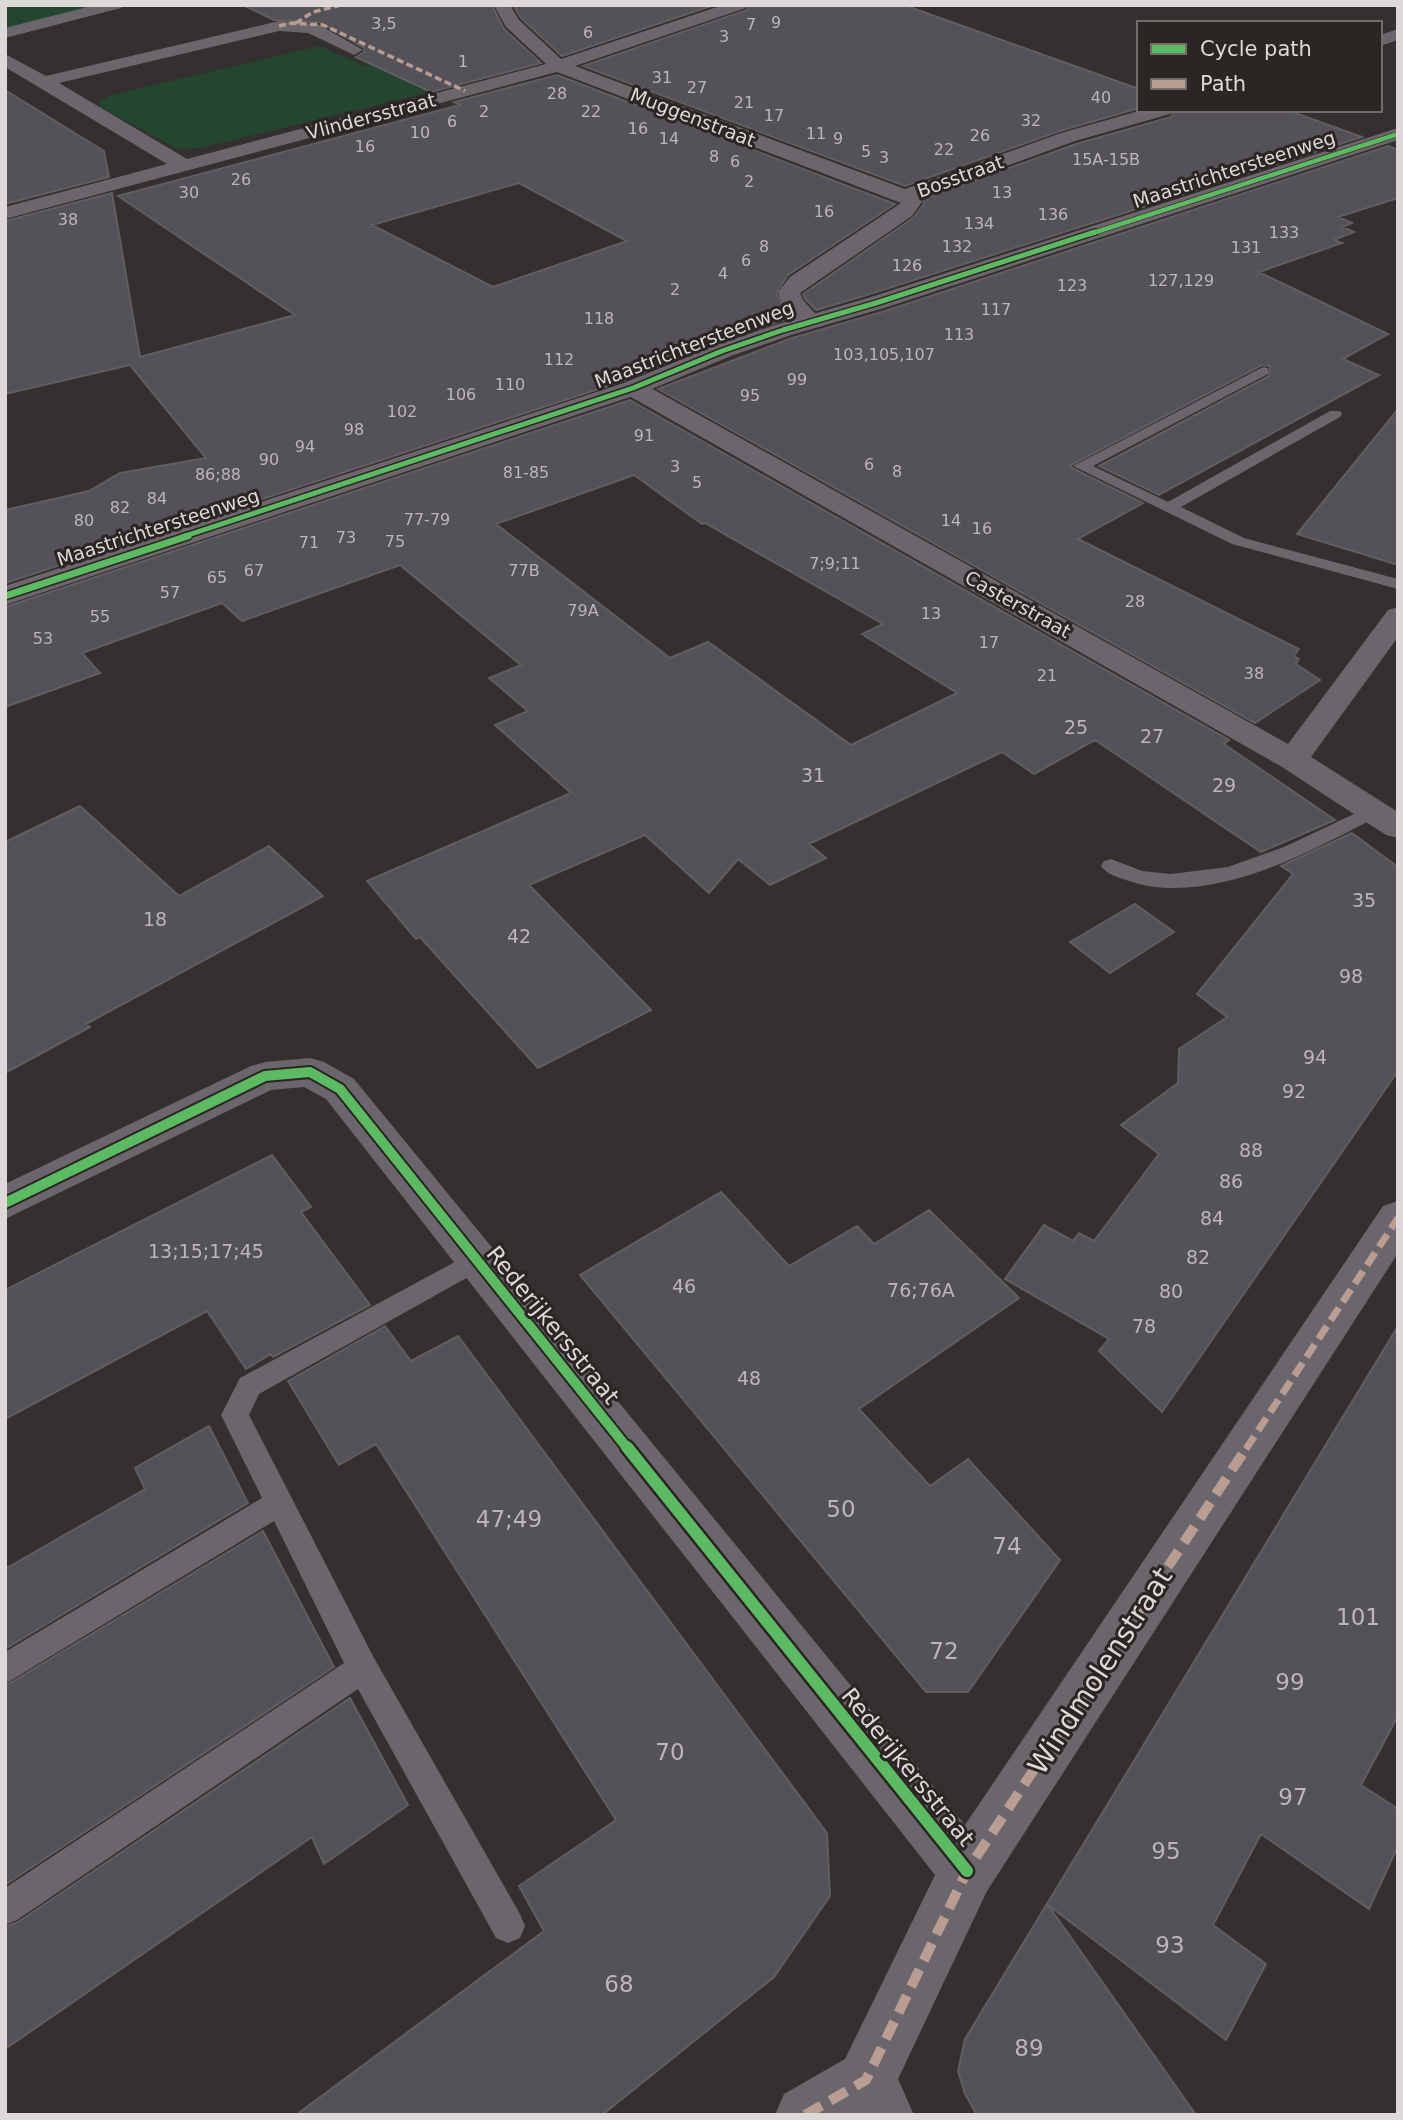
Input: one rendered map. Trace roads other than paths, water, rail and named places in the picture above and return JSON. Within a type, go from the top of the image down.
[{"type":"main road","name":"Maastrichtersteenweg","points":[[5,596],[633,388],[704,355],[810,320],[876,303],[1398,134]]},
{"type":"street","points":[[5,33],[115,5]]},
{"type":"street","name":"Muggenstraat","points":[[502,5],[512,23],[558,66],[905,196]]},
{"type":"street","name":"Vlindersstraat","points":[[5,213],[558,66],[740,5]]},
{"type":"street","points":[[46,81],[279,26],[312,28],[354,50]]},
{"type":"street","points":[[288,46],[328,37]]},
{"type":"street","points":[[5,60],[46,81],[185,166]]},
{"type":"street","points":[[74,98],[101,92]]},
{"type":"street","name":"Bosstraat","points":[[810,320],[792,302],[789,292],[799,282],[905,212],[912,202],[905,196],[1068,138],[1156,112]]},
{"type":"street","name":"Casterstraat","points":[[633,388],[1293,760],[1385,819]]},
{"type":"street","points":[[1293,760],[1398,615]]},
{"type":"street","name":"Rederijkersstraat","points":[[5,1203],[265,1076],[310,1072],[340,1089],[968,1871]]},
{"type":"street","name":"Windmolenstraat","points":[[805,2115],[875,2097],[968,1871],[1398,1217]]},
{"type":"lane","points":[[1263,371],[1081,466],[1238,541],[1398,584]]},
{"type":"lane","points":[[1168,508],[1335,414]]},
{"type":"lane","points":[[1111,866],[1142,878],[1188,880],[1233,874],[1385,819]]},
{"type":"lane","points":[[477,1261],[249,1386],[235,1415],[363,1668],[508,1926]]},
{"type":"lane","points":[[5,1669],[279,1503]]},
{"type":"lane","points":[[5,1908],[363,1668]]}]
